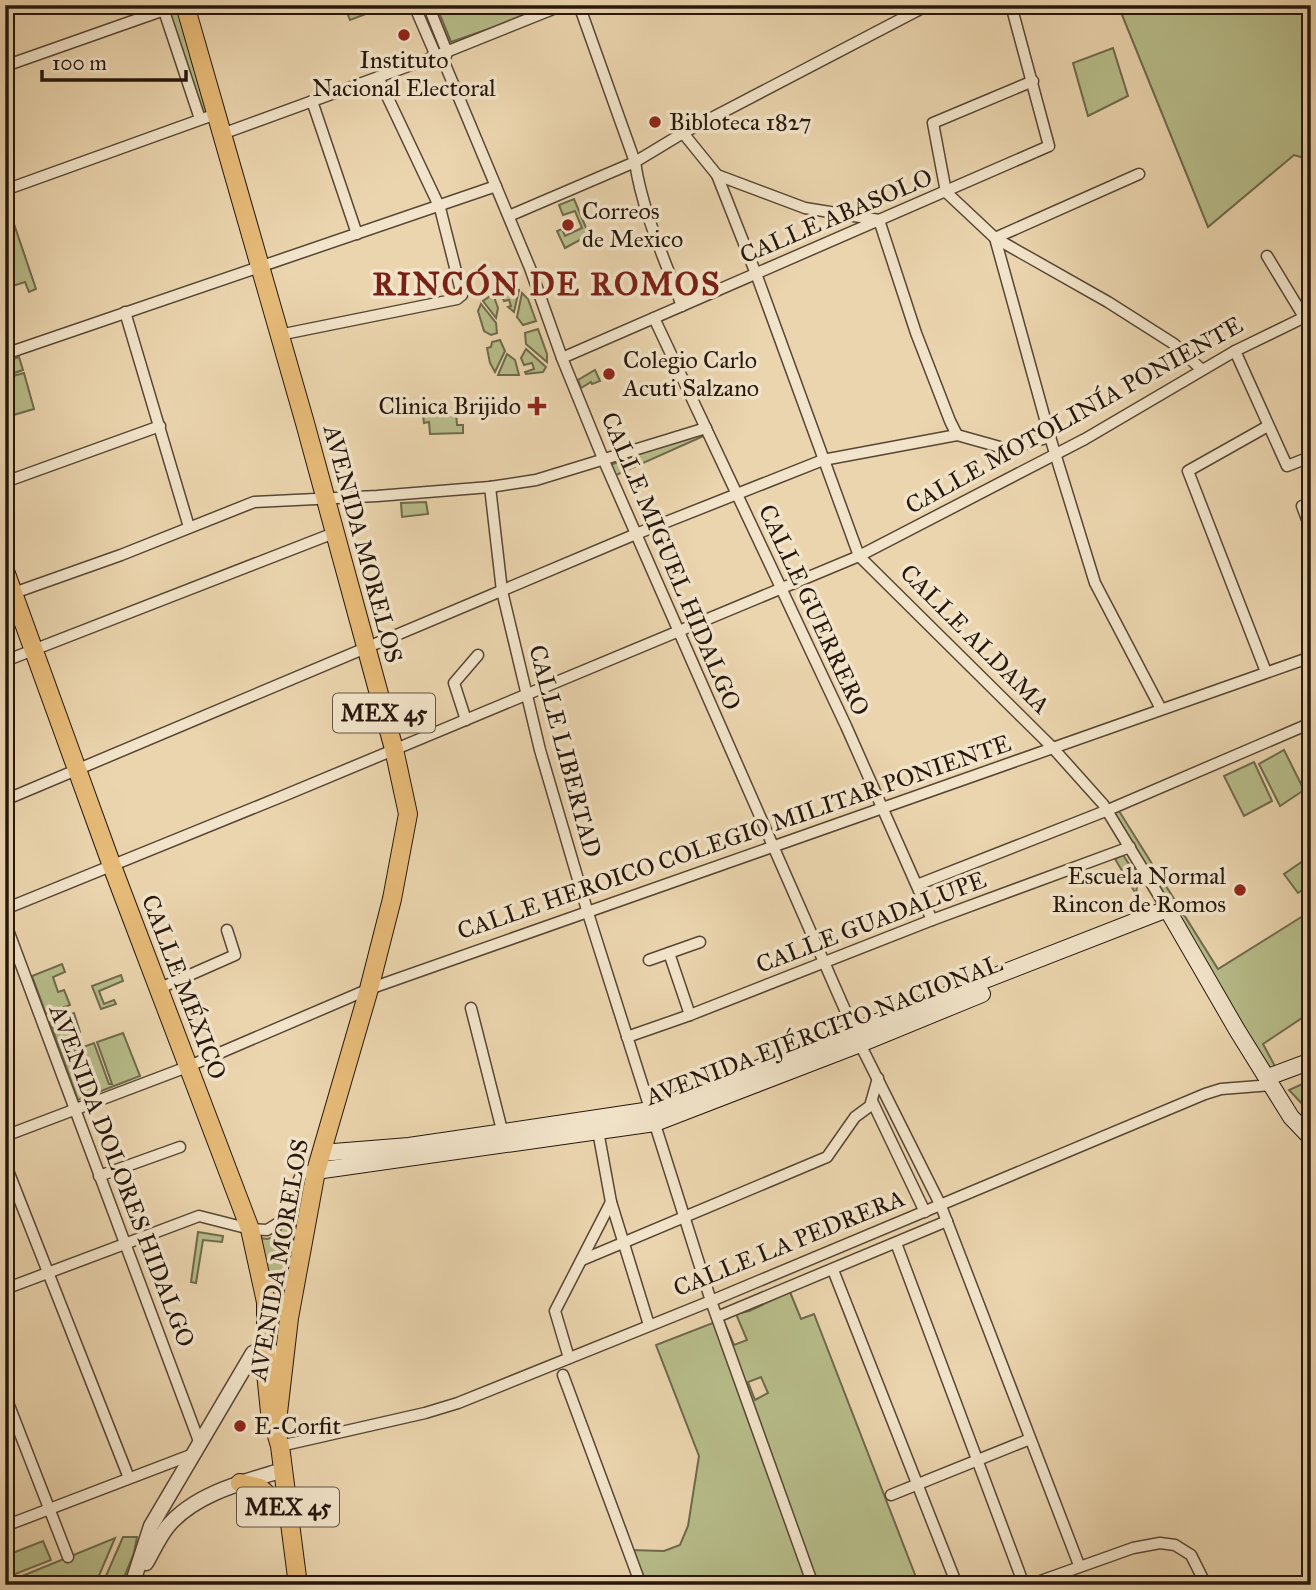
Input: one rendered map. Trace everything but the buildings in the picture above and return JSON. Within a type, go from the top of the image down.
[{"type":"main road","name":"AVENIDA MORELOS","points":[[185,5],[208,116],[222,134],[260,267],[367,647],[406,799],[408,822],[369,989],[316,1171],[275,1352],[278,1438]]},
{"type":"main road","name":"CALLE MÉXICO","points":[[5,571],[9,595],[33,650],[187,1067],[250,1229],[275,1352]]},
{"type":"main road","name":"AVENIDA EJÉRCITO NACIONAL","points":[[504,1138],[597,1131],[653,1117],[1169,913]]},
{"type":"main road","name":"CALLE ALDAMA","points":[[1169,913],[1291,1116],[1311,1139]]},
{"type":"main road","name":"CALLE LA PEDRERA","points":[[1270,1081],[1311,1060]]},
{"type":"main road","name":"CALLE LA PEDRERA","points":[[1270,1081],[1311,1070]]},
{"type":"main road","name":"AVENIDA EJÉRCITO NACIONAL","points":[[316,1171],[409,1152],[653,1117]]},
{"type":"main road","name":"AVENIDA EJÉRCITO NACIONAL","points":[[321,1153],[409,1152]]},
{"type":"main road","name":"MEX 45","points":[[278,1438],[298,1585]]},
{"type":"main road","points":[[240,1483],[260,1488],[289,1514]]},
{"type":"street","name":"CALLE MIGUEL HIDALGO","points":[[414,5],[442,57],[509,216],[604,461],[858,1038]]},
{"type":"street","name":"CALLE MIGUEL HIDALGO","points":[[428,5],[442,57]]},
{"type":"street","points":[[222,134],[378,77],[442,57],[563,5]]},
{"type":"street","points":[[579,5],[635,162],[649,215],[681,306]]},
{"type":"street","points":[[509,216],[635,162],[683,133],[928,5]]},
{"type":"street","points":[[1011,5],[1033,81],[933,123],[946,192],[995,238],[1108,302],[1174,344],[1201,369]]},
{"type":"street","name":"AVENIDA MORELOS","points":[[163,8],[208,116]]},
{"type":"street","points":[[5,66],[163,8]]},
{"type":"street","points":[[279,335],[457,299],[461,295],[440,208],[378,77]]},
{"type":"street","name":"CALLE ABASOLO","points":[[562,358],[1049,146],[1033,81]]},
{"type":"street","points":[[312,101],[357,234]]},
{"type":"street","points":[[5,190],[208,116]]},
{"type":"street","name":"CALLE ALDAMA","points":[[683,133],[717,175],[859,556],[1052,747],[1108,810],[1169,913]]},
{"type":"street","points":[[995,238],[1139,174]]},
{"type":"street","points":[[717,175],[805,208],[879,220],[916,333],[957,435]]},
{"type":"street","points":[[5,354],[440,208],[496,186]]},
{"type":"street","points":[[995,238],[1050,437],[1095,583],[1161,709]]},
{"type":"street","points":[[1267,256],[1307,316]]},
{"type":"street","points":[[125,312],[189,527]]},
{"type":"street","name":"CALLE MOTOLINÍA PONIENTE","points":[[5,909],[859,556],[1056,454],[1201,369],[1307,316]]},
{"type":"street","name":"CALLE GUERRERO","points":[[654,318],[846,726],[880,808],[932,920]]},
{"type":"street","points":[[1235,351],[1287,466],[1310,457]]},
{"type":"street","points":[[5,482],[160,426]]},
{"type":"street","points":[[1266,672],[1188,471],[1268,426]]},
{"type":"street","points":[[9,595],[254,502],[491,487],[536,480],[706,428]]},
{"type":"street","points":[[5,800],[636,534],[823,460],[957,435],[1007,449],[1050,437]]},
{"type":"street","name":"CALLE LIBERTAD","points":[[491,487],[502,592],[540,750],[587,910],[711,1301],[813,1585]]},
{"type":"street","points":[[1302,506],[1311,530]]},
{"type":"street","points":[[5,661],[334,533]]},
{"type":"street","points":[[466,720],[454,683],[478,654]]},
{"type":"street","name":"CALLE HEROICO COLEGIO MILITAR PONIENTE","points":[[5,1136],[187,1067],[369,989],[1311,657]]},
{"type":"street","points":[[917,885],[1108,810],[1311,723]]},
{"type":"street","name":"CALLE GUADALUPE","points":[[627,1037],[1130,847]]},
{"type":"street","name":"AVENIDA DOLORES HIDALGO","points":[[5,922],[125,1242],[198,1449]]},
{"type":"street","points":[[158,989],[235,955],[227,930]]},
{"type":"street","points":[[649,960],[700,942]]},
{"type":"street","points":[[669,953],[690,1015]]},
{"type":"street","points":[[471,1009],[504,1138]]},
{"type":"street","points":[[858,1038],[941,1206],[1079,1565]]},
{"type":"street","points":[[582,1260],[827,1157],[856,1117],[866,1110],[872,1101],[878,1078]]},
{"type":"street","name":"CALLE LA PEDRERA","points":[[278,1438],[442,1408],[711,1301],[1205,1094],[1270,1081]]},
{"type":"street","points":[[872,1101],[925,1212]]},
{"type":"street","points":[[597,1131],[611,1202],[649,1325]]},
{"type":"street","points":[[99,1176],[180,1147]]},
{"type":"street","points":[[901,1160],[917,1156]]},
{"type":"street","points":[[5,1163],[129,1478]]},
{"type":"street","points":[[5,1289],[200,1216],[250,1229],[267,1230],[279,1222],[301,1175],[316,1171]]},
{"type":"street","points":[[569,1358],[555,1316],[557,1305],[611,1202]]},
{"type":"street","points":[[717,1317],[947,1221]]},
{"type":"street","points":[[896,1244],[1027,1585],[1079,1565],[1144,1545],[1175,1545],[1191,1555],[1206,1585]]},
{"type":"street","points":[[833,1270],[957,1585]]},
{"type":"street","points":[[132,1585],[152,1526],[253,1353],[275,1352]]},
{"type":"street","points":[[563,1375],[641,1585]]},
{"type":"street","points":[[5,1395],[68,1557]]},
{"type":"street","points":[[891,1495],[1030,1439]]},
{"type":"street","points":[[5,1526],[198,1449]]},
{"type":"street","points":[[132,1585],[173,1520],[199,1501],[240,1483],[283,1470]]},
{"type":"green space","points":[[162,5],[184,5],[216,114],[196,120]]},
{"type":"green space","points":[[344,5],[372,5],[374,11],[350,20]]},
{"type":"green space","points":[[436,5],[558,5],[451,42]]},
{"type":"green space","points":[[1118,5],[1311,5],[1311,160],[1294,155],[1208,227]]},
{"type":"green space","points":[[1113,48],[1128,96],[1088,116],[1073,63]]},
{"type":"green space","points":[[574,199],[589,235],[565,248],[557,231],[562,229],[565,236],[582,228],[575,211],[563,215],[559,205]]},
{"type":"green space","points":[[14,224],[36,289],[29,292],[25,282],[6,288],[5,293],[5,227]]},
{"type":"green space","points":[[510,288],[519,290],[514,312],[508,307],[511,306],[509,300],[504,301],[500,291]]},
{"type":"green space","points":[[522,293],[528,299],[536,321],[523,325],[517,317]]},
{"type":"green space","points":[[493,294],[498,308],[496,318],[483,301]]},
{"type":"green space","points":[[481,304],[496,323],[497,333],[491,335],[484,331],[478,311]]},
{"type":"green space","points":[[538,329],[547,354],[547,362],[526,344],[525,333]]},
{"type":"green space","points":[[500,340],[505,351],[495,372],[487,348],[491,347],[492,342]]},
{"type":"green space","points":[[526,349],[546,367],[543,372],[526,374],[525,372],[534,369],[532,363],[524,365],[521,358]]},
{"type":"green space","points":[[507,354],[515,360],[519,375],[498,375]]},
{"type":"green space","points":[[19,357],[23,370],[5,376],[5,362]]},
{"type":"green space","points":[[595,370],[600,381],[591,382],[581,388],[578,380]]},
{"type":"green space","points":[[24,373],[34,409],[10,416],[5,400],[5,378]]},
{"type":"green space","points":[[456,413],[457,425],[463,425],[463,433],[430,434],[429,422],[424,423],[423,415]]},
{"type":"green space","points":[[704,430],[706,435],[614,476],[610,465]]},
{"type":"green space","points":[[426,502],[428,514],[402,517],[401,503]]},
{"type":"green space","points":[[1284,750],[1304,790],[1280,806],[1259,764]]},
{"type":"green space","points":[[1254,762],[1272,801],[1244,816],[1224,776]]},
{"type":"green space","points":[[1119,811],[1218,969],[1311,911],[1311,1012],[1263,1044],[1277,1070],[1269,1075],[1113,814]]},
{"type":"green space","points":[[1123,855],[1139,872],[1136,894],[1115,859]]},
{"type":"green space","points":[[1303,861],[1311,875],[1311,884],[1298,893],[1284,874]]},
{"type":"green space","points":[[62,964],[65,972],[53,977],[58,992],[64,990],[70,1005],[46,1014],[32,976]]},
{"type":"green space","points":[[121,975],[123,981],[99,991],[104,1004],[114,1000],[116,1004],[101,1009],[92,986]]},
{"type":"green space","points":[[74,1013],[80,1032],[65,1038],[70,1052],[94,1043],[109,1084],[112,1084],[97,1042],[123,1033],[140,1076],[78,1100],[50,1022]]},
{"type":"green space","points":[[1309,1081],[1311,1101],[1306,1108],[1289,1090]]},
{"type":"green space","points":[[305,1180],[307,1181],[288,1258],[273,1344],[255,1237],[267,1239],[278,1236]]},
{"type":"green space","points":[[198,1232],[223,1236],[222,1242],[203,1240],[196,1283],[191,1282]]},
{"type":"green space","points":[[790,1292],[801,1319],[814,1314],[919,1585],[644,1585],[631,1550],[664,1551],[680,1545],[688,1526],[699,1456],[656,1345],[723,1319],[734,1345],[747,1340],[736,1314],[749,1311]],"holes":[[[761,1377],[768,1393],[755,1400],[748,1382]]]},
{"type":"green space","points":[[123,1537],[137,1537],[134,1553],[121,1585],[102,1585]]},
{"type":"green space","points":[[115,1538],[95,1585],[5,1585],[5,1583]]},
{"type":"green space","points":[[43,1541],[51,1560],[5,1578],[5,1556]]},
{"type":"place","name":"Instituto Nacional Electoral","points":[[404,35]]},
{"type":"place","name":"Bibloteca 1827","points":[[655,122]]},
{"type":"place","name":"Correos de Mexico","points":[[568,225]]},
{"type":"place","name":"Colegio Carlo Acuti Salzano","points":[[609,374]]},
{"type":"place","name":"Clinica Brijido","points":[[537,406]]},
{"type":"place","name":"Escuela Normal Rincon de Romos","points":[[1240,890]]},
{"type":"place","name":"E-Corfit","points":[[240,1426]]},
{"type":"district","name":"RINCÓN DE ROMOS","points":[[547,284]]}]
